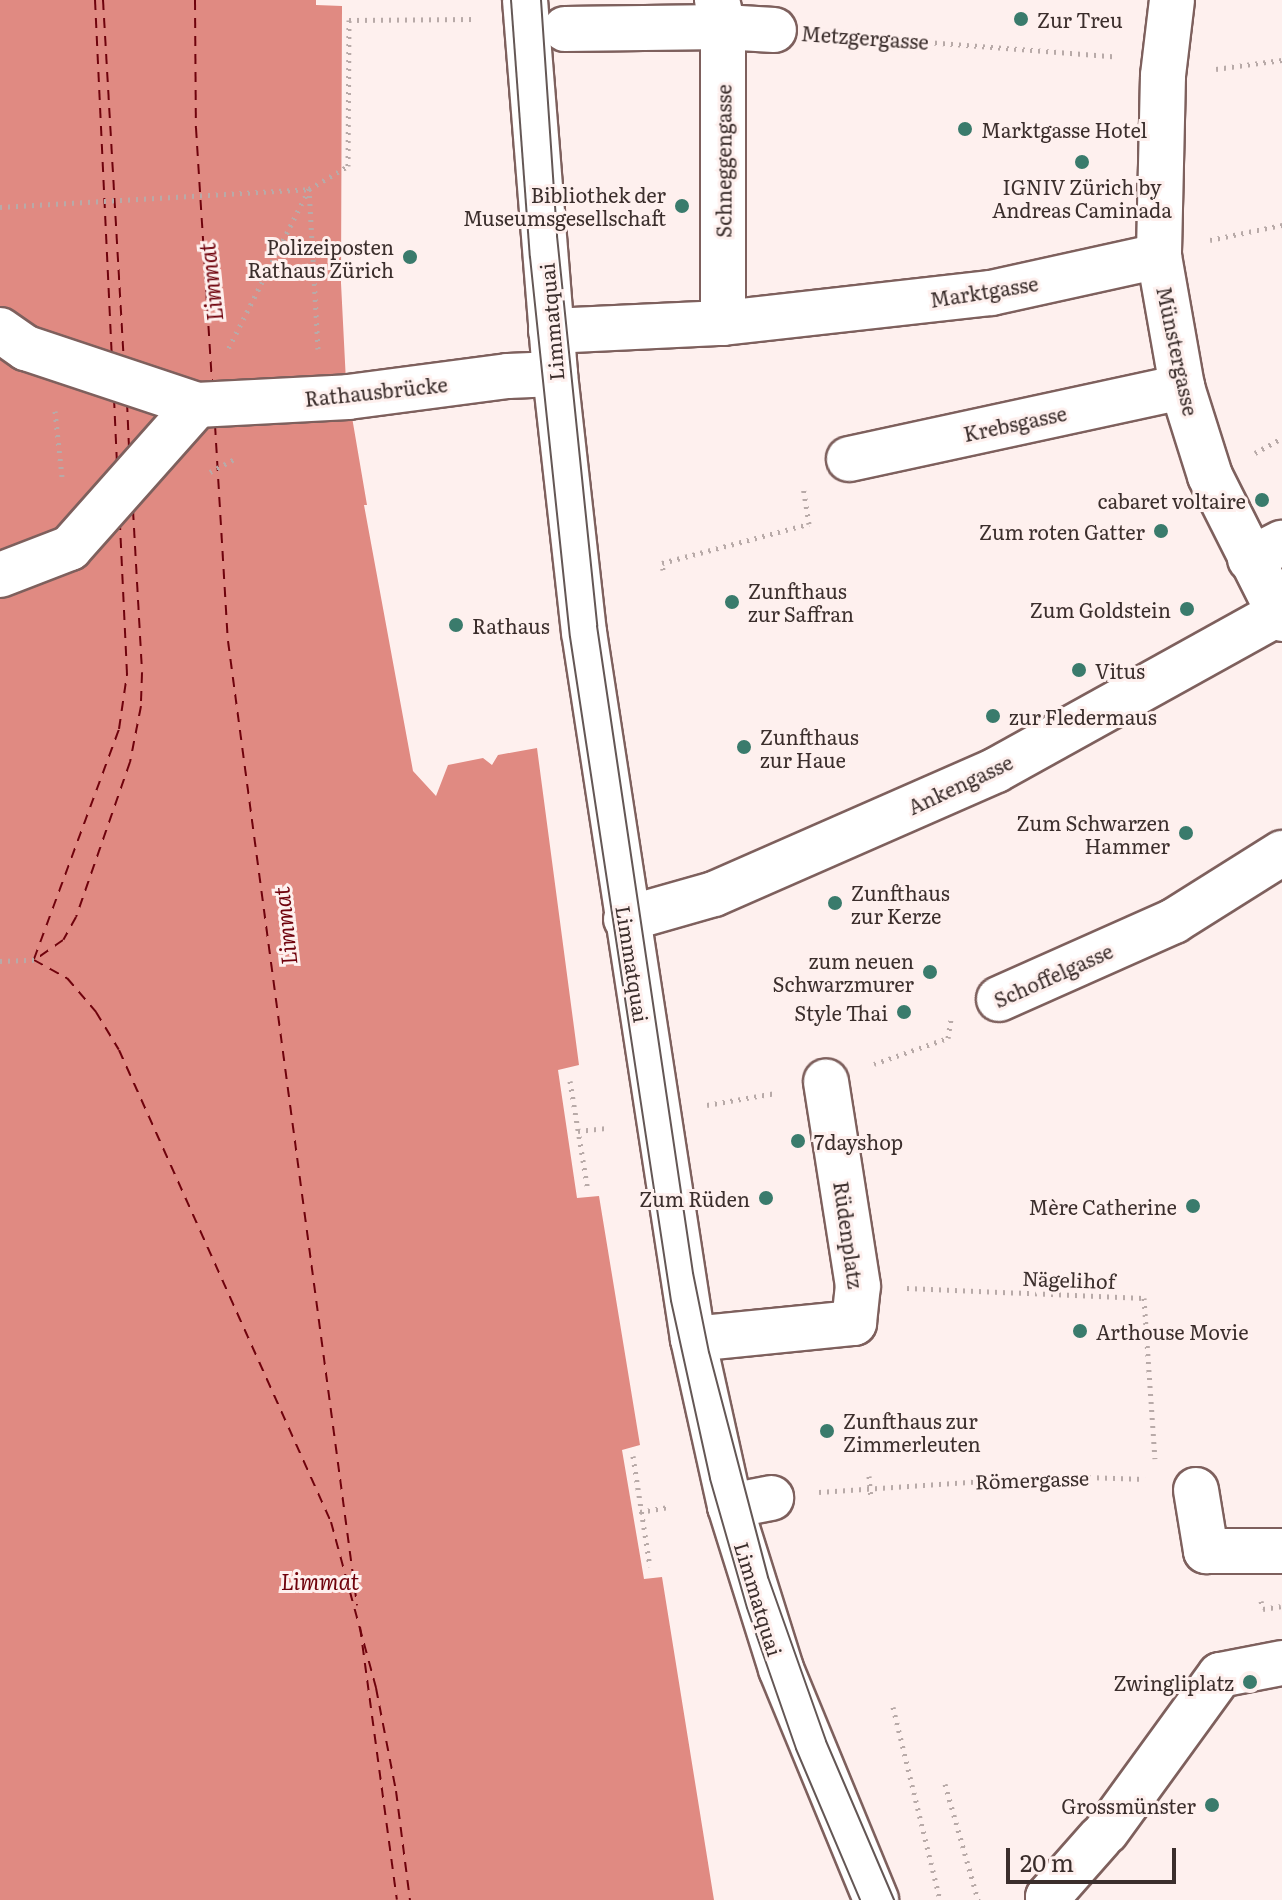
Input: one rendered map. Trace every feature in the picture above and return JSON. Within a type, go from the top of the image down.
[{"type":"street","points":[[1159,256],[1164,68],[1172,0]]},
{"type":"street","name":"Limmatquai","points":[[506,9],[571,330],[555,374],[584,632],[626,919],[710,1338],[750,1502],[781,1669],[876,1900]]},
{"type":"street","name":"Metzgergasse","points":[[565,29],[720,13],[774,30]]},
{"type":"street","name":"Schneggengasse","points":[[720,13],[723,323]]},
{"type":"street","name":"Marktgasse","points":[[571,330],[723,323],[991,293],[1159,256]]},
{"type":"street","name":"Münstergasse","points":[[1159,256],[1182,387],[1210,476],[1266,551],[1280,616]]},
{"type":"street","name":"Rathausbrücke","points":[[0,330],[26,348],[197,405],[348,397],[508,376],[555,374]]},
{"type":"street","name":"Krebsgasse","points":[[849,459],[1182,387]]},
{"type":"street","points":[[0,575],[70,548],[197,405]]},
{"type":"street","name":"Ankengasse","points":[[626,919],[670,909],[714,894],[996,770],[1280,616]]},
{"type":"street","name":"Schoffelgasse","points":[[999,999],[1174,921],[1282,853]]},
{"type":"street","name":"Rüdenplatz","points":[[710,1338],[854,1323],[858,1286],[826,1081]]},
{"type":"street","points":[[1176,1485],[1206,1551],[1282,1551]]},
{"type":"street","points":[[1049,1900],[1048,1897],[1103,1835],[1220,1675],[1282,1663]]},
{"type":"path","points":[[0,207],[309,189],[348,166],[349,20],[506,9]]},
{"type":"path","name":"Metzgergasse","points":[[774,30],[1164,68],[1282,60]]},
{"type":"path","points":[[309,189],[318,361],[348,397]]},
{"type":"path","points":[[197,405],[309,189]]},
{"type":"path","points":[[1159,256],[1282,225]]},
{"type":"path","points":[[49,355],[70,548]]},
{"type":"path","points":[[662,566],[809,524],[806,507]]},
{"type":"path","points":[[0,961],[34,960]]},
{"type":"path","name":"Schoffelgasse","points":[[826,1081],[948,1038],[950,1021],[999,999]]},
{"type":"path","points":[[570,1081],[588,1191]]},
{"type":"path","points":[[702,1106],[826,1081]]},
{"type":"path","points":[[578,1131],[608,1128]]},
{"type":"path","name":"Nägelihof","points":[[858,1286],[1144,1298],[1176,1485]]},
{"type":"path","points":[[633,1456],[650,1567]]},
{"type":"path","points":[[869,1476],[871,1499]]},
{"type":"path","name":"Römergasse","points":[[750,1502],[871,1487],[1057,1476],[1176,1485]]},
{"type":"path","points":[[640,1512],[669,1507]]},
{"type":"path","points":[[893,1707],[940,1900]]},
{"type":"path","points":[[945,1784],[978,1900]]},
{"type":"water","name":"Limmat","points":[[0,0],[316,0],[316,5],[342,6],[341,283],[346,382],[367,505],[364,505],[413,771],[436,796],[448,765],[483,758],[492,765],[498,755],[537,748],[579,1065],[558,1070],[577,1198],[599,1196],[640,1445],[622,1450],[644,1579],[662,1577],[714,1900],[0,1900]]},
{"type":"ferry route","points":[[95,0],[112,355]]},
{"type":"ferry route","points":[[103,0],[124,360]]},
{"type":"ferry route","points":[[195,0],[196,128],[212,382]]},
{"type":"ferry route","points":[[114,398],[117,463]]},
{"type":"ferry route","points":[[127,402],[129,448]]},
{"type":"ferry route","points":[[215,425],[228,641],[357,1605]]},
{"type":"ferry route","points":[[133,510],[142,673],[141,706],[130,762],[76,917],[63,940],[34,960],[67,978],[96,1012],[119,1050],[331,1522],[376,1688],[396,1791],[410,1900]]},
{"type":"ferry route","points":[[34,959],[119,729],[127,674],[120,526]]},
{"type":"ferry route","points":[[360,1627],[397,1900]]},
{"type":"tram line","points":[[511,0],[530,257],[570,637],[671,1301],[710,1479],[747,1608],[796,1749],[860,1900]]},
{"type":"tram line","points":[[541,0],[557,236],[597,626],[693,1273],[709,1352],[768,1577],[826,1741],[894,1900]]},
{"type":"place","name":"Zur Treu","points":[[1021,19]]},
{"type":"place","name":"Marktgasse Hotel","points":[[965,129]]},
{"type":"place","name":"IGNIV Zürich by Andreas Caminada","points":[[1082,162]]},
{"type":"place","name":"Bibliothek der Museumsgesellschaft","points":[[682,206]]},
{"type":"place","name":"Polizeiposten Rathaus Zürich","points":[[410,257]]},
{"type":"place","name":"cabaret voltaire","points":[[1262,500]]},
{"type":"place","name":"Zum roten Gatter","points":[[1161,531]]},
{"type":"place","name":"Zunfthaus zur Saffran","points":[[732,602]]},
{"type":"place","name":"Zum Goldstein","points":[[1187,609]]},
{"type":"place","name":"Rathaus","points":[[456,625]]},
{"type":"place","name":"Vitus","points":[[1079,670]]},
{"type":"place","name":"zur Fledermaus","points":[[993,716]]},
{"type":"place","name":"Zunfthaus zur Haue","points":[[744,747]]},
{"type":"place","name":"Zum Schwarzen Hammer","points":[[1186,833]]},
{"type":"place","name":"Zunfthaus zur Kerze","points":[[835,903]]},
{"type":"place","name":"zum neuen Schwarzmurer","points":[[930,972]]},
{"type":"place","name":"Style Thai","points":[[904,1012]]},
{"type":"place","name":"7dayshop","points":[[798,1141]]},
{"type":"place","name":"Zum Rüden","points":[[766,1198]]},
{"type":"place","name":"Mère Catherine","points":[[1193,1206]]},
{"type":"place","name":"Arthouse Movie","points":[[1080,1331]]},
{"type":"place","name":"Zunfthaus zur Zimmerleuten","points":[[827,1431]]},
{"type":"place","name":"Zwingliplatz","points":[[1250,1682]]},
{"type":"place","name":"Grossmünster","points":[[1212,1805]]}]
